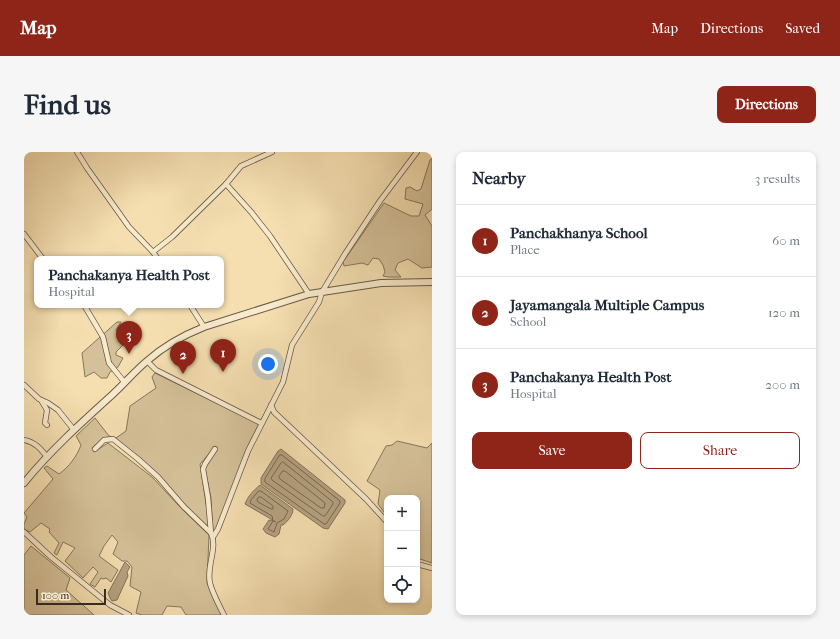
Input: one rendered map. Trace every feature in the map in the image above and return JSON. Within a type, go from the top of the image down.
[{"type":"street","points":[[77,152],[129,227],[156,256]]},
{"type":"street","points":[[153,252],[187,223],[226,184],[241,166],[272,152]]},
{"type":"street","points":[[212,535],[218,528],[248,451],[283,382],[292,345],[319,302],[322,292],[380,201],[417,152]]},
{"type":"street","points":[[226,184],[270,236],[309,294]]},
{"type":"street","points":[[24,234],[41,256]]},
{"type":"street","points":[[24,483],[74,430],[147,361],[172,342],[204,327],[309,294],[381,283],[432,282]]},
{"type":"street","points":[[86,308],[103,337],[109,363],[125,383]]},
{"type":"street","points":[[192,308],[204,327]]},
{"type":"street","points":[[147,361],[156,370],[261,423]]},
{"type":"street","points":[[24,385],[41,400],[58,410],[74,430]]},
{"type":"street","points":[[41,400],[47,410],[44,423],[47,425]]},
{"type":"street","points":[[271,405],[274,412],[366,499],[384,519]]},
{"type":"street","points":[[95,449],[104,440],[112,439],[158,477],[184,507],[212,535]]},
{"type":"street","points":[[24,440],[30,441],[38,446],[47,457]]},
{"type":"street","points":[[215,449],[203,469],[212,535],[214,539],[210,569],[210,583],[224,615]]},
{"type":"street","points":[[24,532],[51,557],[110,605],[129,615]]},
{"type":"street","points":[[420,565],[432,568]]},
{"type":"shaded area","points":[[432,158],[432,209],[425,215],[432,226],[432,267],[422,268],[408,259],[398,263],[395,270],[401,277],[388,277],[383,276],[385,272],[379,259],[373,258],[368,265],[362,263],[344,266],[343,262],[384,203],[411,216],[419,216],[423,204],[405,199],[406,188],[410,187],[417,191],[421,189],[430,160]]},
{"type":"shaded area","points":[[117,322],[121,322],[116,330],[123,338],[121,341],[123,345],[116,352],[116,355],[123,358],[118,367],[110,372],[107,378],[101,378],[94,372],[85,377],[82,353]]},
{"type":"shaded area","points":[[155,373],[259,424],[247,448],[218,527],[213,533],[211,498],[205,468],[217,449],[216,446],[200,464],[210,530],[185,507],[159,476],[114,439],[103,438],[92,448],[94,452],[108,443],[152,477],[209,535],[207,583],[222,615],[186,615],[181,607],[167,606],[162,615],[142,615],[136,613],[141,592],[130,586],[132,567],[127,561],[122,561],[113,554],[118,542],[112,535],[99,556],[118,570],[111,582],[106,578],[101,578],[95,587],[90,584],[98,572],[93,567],[83,578],[65,561],[75,548],[63,542],[57,555],[54,553],[59,543],[49,532],[50,529],[41,523],[30,532],[24,529],[24,524],[27,517],[24,513],[53,479],[44,468],[47,466],[59,474],[66,468],[75,457],[81,445],[76,436],[95,418],[109,436],[116,438],[126,431],[130,406],[156,388],[152,377]]},
{"type":"shaded area","points":[[397,441],[427,448],[432,443],[432,563],[420,559],[420,495],[384,495],[384,512],[378,504],[380,490],[367,481],[386,446],[392,445]]},
{"type":"shaded area","points":[[31,546],[70,578],[66,590],[94,615],[24,615],[24,555]]},
{"type":"water","points":[[281,449],[345,500],[345,503],[328,529],[323,528],[261,484],[261,478],[278,451]]},
{"type":"water","points":[[260,485],[293,509],[290,518],[287,522],[281,525],[279,534],[275,537],[266,533],[263,529],[269,520],[276,522],[245,504],[251,494]]},
{"type":"water","points":[[125,562],[130,567],[127,572],[128,576],[117,600],[112,601],[108,593]]},
{"type":"place","name":"Panchakanya Health Post","points":[[129,354]]},
{"type":"place","name":"Panchakhanya School","points":[[223,372]]},
{"type":"place","name":"Jayamangala Multiple Campus","points":[[183,374]]}]
